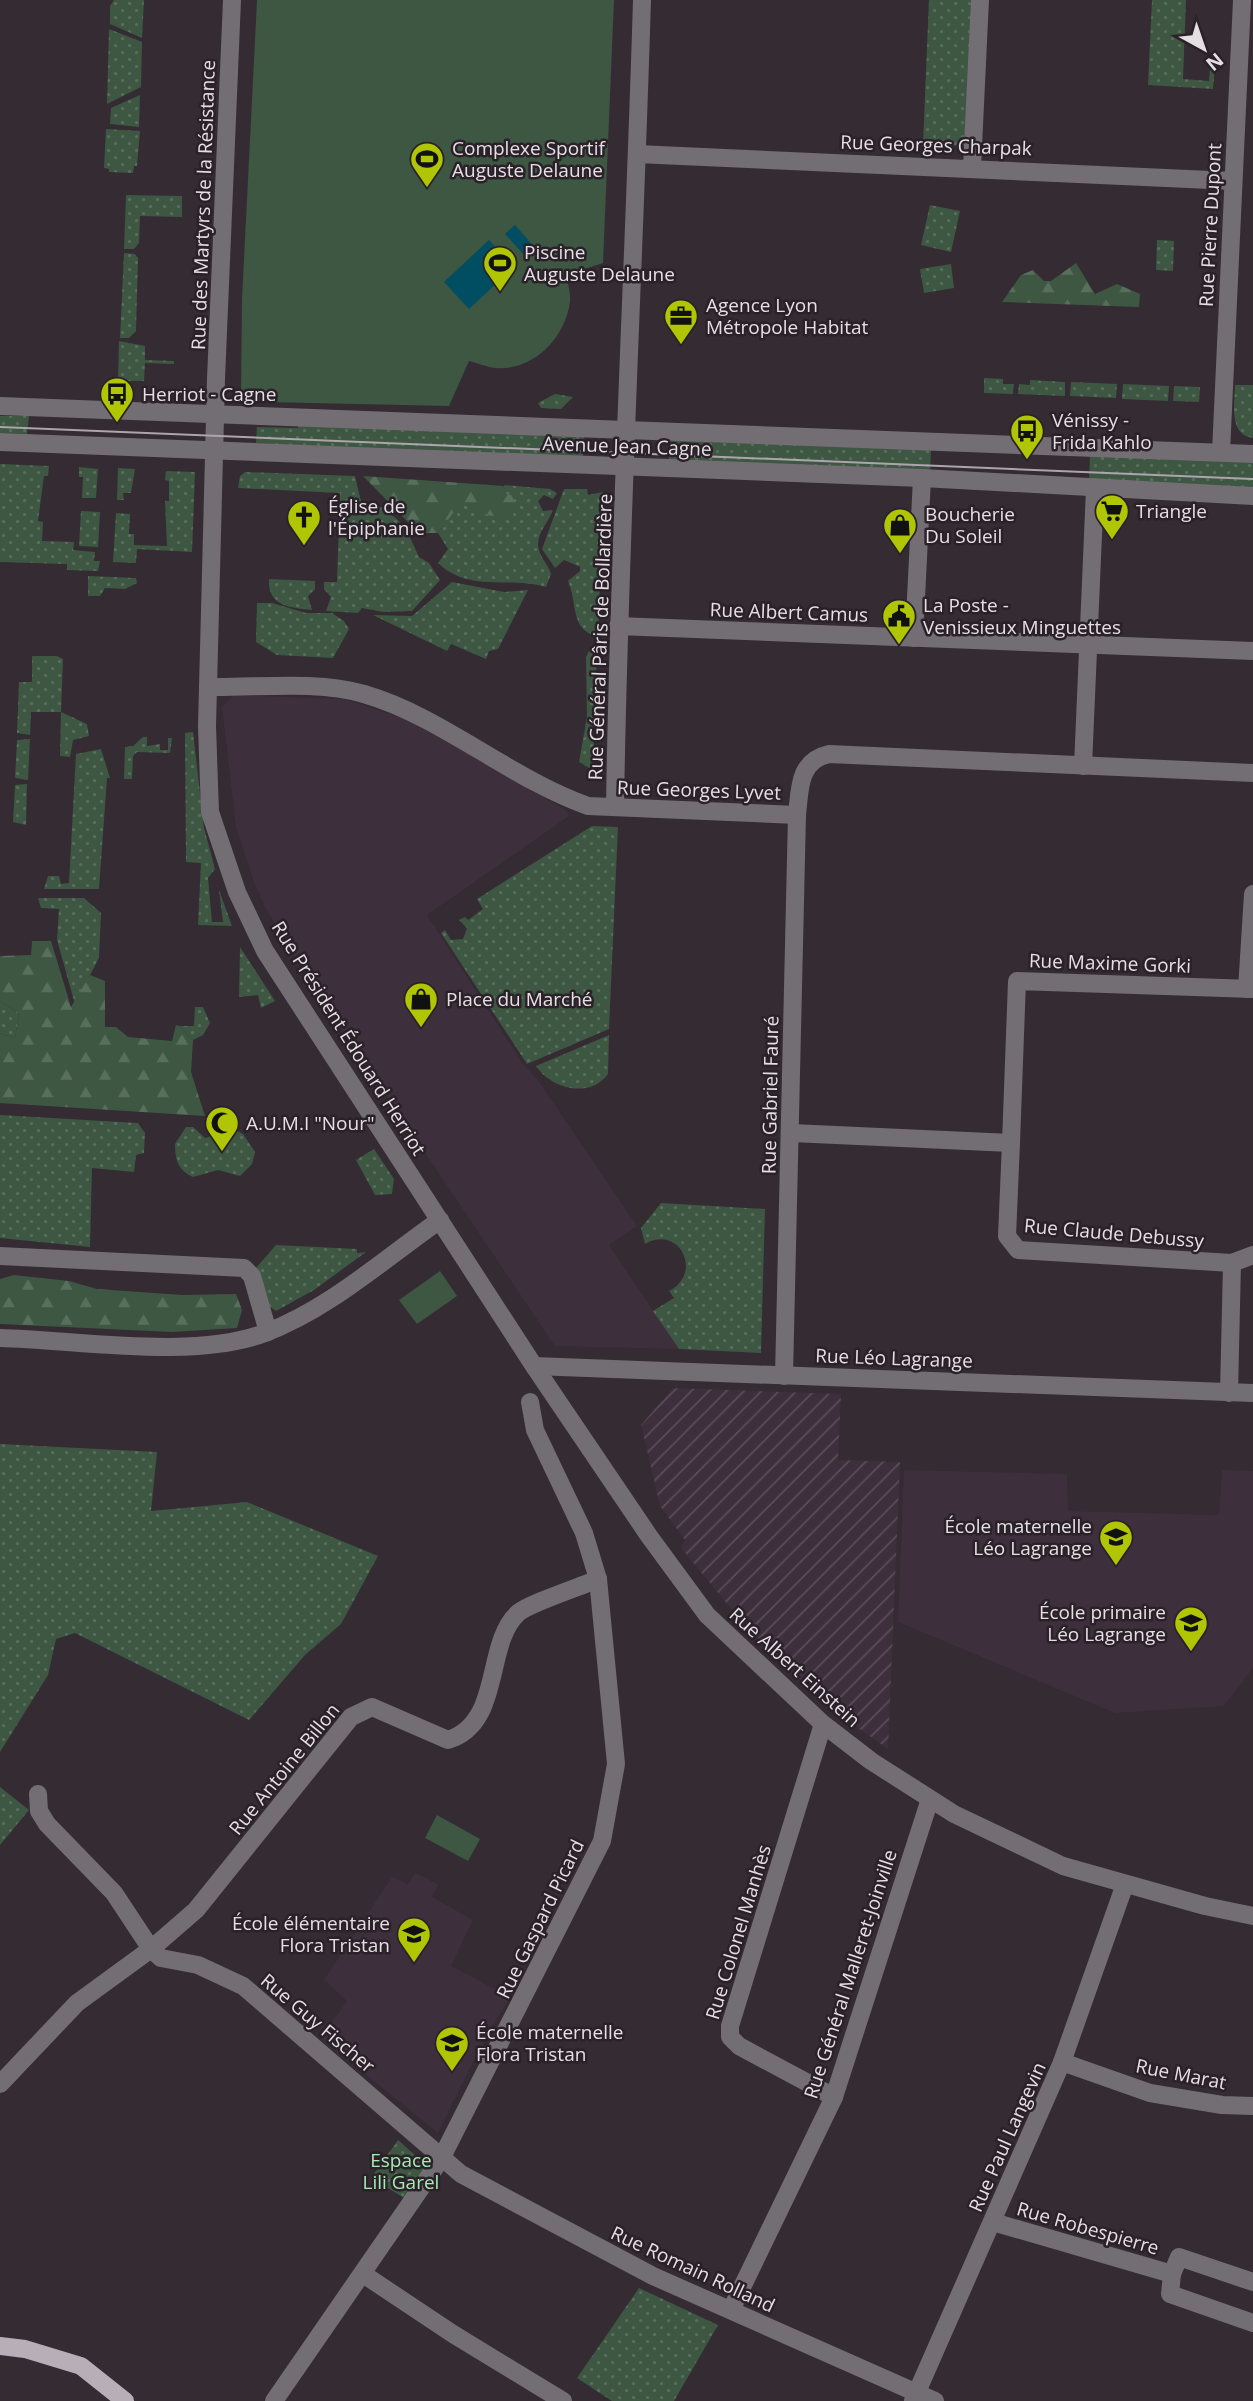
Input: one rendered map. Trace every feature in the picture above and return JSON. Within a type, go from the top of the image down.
[{"type":"main road","points":[[0,2346],[24,2349],[81,2366],[125,2401]]},
{"type":"street","name":"Rue des Martyrs de la Résistance","points":[[215,452],[232,0]]},
{"type":"street","name":"Rue Général Pâris de Bollardière","points":[[615,807],[618,626],[628,429],[642,0]]},
{"type":"street","points":[[972,167],[980,0]]},
{"type":"street","name":"Rue Pierre Dupont","points":[[1221,452],[1242,0]]},
{"type":"street","name":"Rue Georges Charpak","points":[[637,154],[972,167],[1233,181]]},
{"type":"street","name":"Avenue Jean Cagne","points":[[0,405],[1253,454]]},
{"type":"street","name":"Avenue Jean Cagne","points":[[0,442],[922,478],[1253,496]]},
{"type":"street","name":"Rue Président Édouard Herriot","points":[[215,452],[208,687],[211,812],[237,892],[265,951],[534,1366]]},
{"type":"street","points":[[914,638],[922,478]]},
{"type":"street","points":[[1083,766],[1086,645],[1095,489]]},
{"type":"street","name":"Rue Albert Camus","points":[[618,626],[1253,652]]},
{"type":"street","name":"Rue Georges Lyvet","points":[[208,687],[303,687],[363,694],[420,718],[559,796],[588,806],[797,815],[804,767],[816,757],[828,754],[1253,774]]},
{"type":"street","name":"Rue Gabriel Fauré","points":[[784,1376],[792,1133],[797,815]]},
{"type":"street","name":"Rue Maxime Gorki","points":[[1011,1143],[1017,981],[1250,989],[1253,894]]},
{"type":"street","points":[[792,1133],[1011,1143]]},
{"type":"street","name":"Rue Claude Debussy","points":[[1011,1143],[1007,1236],[1017,1250],[1232,1263],[1253,1255]]},
{"type":"street","points":[[0,1338],[166,1346],[205,1345],[262,1334],[314,1309],[440,1220]]},
{"type":"street","points":[[0,1256],[244,1268],[242,1279],[262,1334]]},
{"type":"street","points":[[1229,1393],[1232,1263]]},
{"type":"street","name":"Rue Léo Lagrange","points":[[534,1366],[1253,1393]]},
{"type":"street","name":"Rue Albert Einstein","points":[[534,1366],[649,1536],[707,1615],[823,1724],[871,1761],[930,1799],[1063,1866],[1205,1906],[1253,1916]]},
{"type":"street","name":"Rue Gaspard Picard","points":[[274,2401],[441,2159],[602,1841],[616,1764],[598,1579],[584,1533],[535,1430],[530,1402]]},
{"type":"street","name":"Rue Antoine Billon","points":[[0,2084],[77,2003],[195,1910],[351,1717],[372,1707],[447,1740],[464,1735],[477,1721],[508,1628],[519,1613],[598,1579]]},
{"type":"street","name":"Rue Colonel Manhès","points":[[823,1724],[734,2013],[730,2037],[739,2046],[834,2096]]},
{"type":"street","points":[[38,1794],[39,1811],[47,1824],[114,1893],[150,1948]]},
{"type":"street","name":"Rue Général Malleret-Joinville","points":[[731,2310],[834,2096],[930,1799]]},
{"type":"street","name":"Rue Paul Langevin","points":[[915,2398],[1062,2062],[1125,1884]]},
{"type":"street","name":"Rue Guy Fischer","points":[[150,1948],[161,1958],[198,1965],[243,1986],[441,2159]]},
{"type":"street","name":"Rue Marat","points":[[1062,2062],[1150,2093],[1222,2105],[1253,2106]]},
{"type":"street","name":"Rue Romain Rolland","points":[[441,2159],[461,2174],[631,2264],[915,2398],[935,2401]]},
{"type":"street","name":"Rue Robespierre","points":[[993,2222],[1172,2274]]},
{"type":"street","points":[[1253,2282],[1179,2257],[1172,2274],[1170,2294],[1253,2323]]},
{"type":"street","points":[[363,2274],[555,2398]]},
{"type":"shaded area","name":"Place du Marché","points":[[234,695],[344,699],[417,723],[567,811],[569,816],[427,915],[523,1064],[538,1080],[637,1226],[609,1245],[679,1349],[555,1346],[318,994],[266,909],[236,827],[222,707]]},
{"type":"shaded area","points":[[673,1388],[841,1394],[838,1460],[900,1462],[888,1749],[837,1713],[783,1664],[738,1617],[681,1548],[685,1540],[660,1506],[641,1425]]},
{"type":"shaded area","points":[[904,1470],[1067,1474],[1068,1511],[1219,1515],[1222,1470],[1253,1471],[1253,1668],[1224,1706],[1115,1713],[898,1622]]},
{"type":"shaded area","points":[[415,1873],[438,1884],[432,1897],[473,1920],[451,1966],[510,1997],[485,2038],[438,2133],[321,2038],[347,2001],[324,1980],[392,1877],[408,1884]]},
{"type":"green space","points":[[114,0],[144,0],[142,38],[110,24],[110,6]]},
{"type":"green space","name":"Complexe Sportif Auguste Delaune","points":[[257,0],[614,0],[603,263],[566,275],[570,299],[567,315],[554,339],[535,358],[509,368],[495,368],[469,361],[449,406],[264,402],[250,399],[241,391],[242,299]]},
{"type":"green space","points":[[929,0],[975,0],[968,146],[923,144]]},
{"type":"green space","points":[[1152,0],[1186,0],[1183,79],[1209,81],[1211,57],[1216,57],[1213,89],[1148,85]]},
{"type":"green space","points":[[109,29],[142,42],[141,87],[107,104]]},
{"type":"green space","points":[[140,95],[139,127],[110,124],[111,108]]},
{"type":"green space","points":[[106,129],[140,131],[137,166],[134,166],[133,173],[109,172],[109,169],[104,168]]},
{"type":"green space","points":[[126,195],[182,196],[182,217],[140,216],[139,243],[134,249],[124,249]]},
{"type":"green space","points":[[930,205],[960,211],[951,252],[921,245]]},
{"type":"green space","points":[[1157,240],[1174,241],[1173,271],[1156,270]]},
{"type":"green space","points":[[124,253],[135,254],[138,258],[136,331],[129,338],[120,338]]},
{"type":"green space","points":[[1076,263],[1095,294],[1117,284],[1140,294],[1139,307],[1002,302],[1021,275],[1033,270],[1044,281],[1051,281]]},
{"type":"green space","points":[[951,264],[954,288],[924,293],[920,269]]},
{"type":"green space","points":[[119,341],[145,346],[145,360],[174,361],[174,364],[145,363],[144,381],[118,381]]},
{"type":"green space","points":[[984,378],[1003,379],[1003,384],[1014,384],[1013,394],[984,393]]},
{"type":"green space","points":[[1030,380],[1065,382],[1065,396],[1018,394],[1019,384],[1030,385]]},
{"type":"green space","points":[[1071,382],[1117,384],[1116,398],[1070,396]]},
{"type":"green space","points":[[1123,384],[1169,386],[1168,401],[1122,399]]},
{"type":"green space","points":[[1235,385],[1253,385],[1253,438],[1245,436],[1236,425]]},
{"type":"green space","points":[[1174,386],[1200,387],[1199,402],[1173,401]]},
{"type":"green space","points":[[555,394],[573,397],[561,409],[541,408],[538,403]]},
{"type":"green space","points":[[0,416],[29,416],[27,434],[0,433]]},
{"type":"green space","points":[[298,423],[584,434],[583,461],[256,443],[257,427],[298,428]]},
{"type":"green space","points":[[670,438],[931,449],[930,476],[669,465]]},
{"type":"green space","points":[[1090,455],[1253,462],[1253,489],[1089,482]]},
{"type":"green space","points":[[0,464],[49,466],[48,476],[44,476],[38,521],[43,522],[42,541],[74,542],[73,550],[95,552],[94,561],[100,561],[98,571],[67,570],[67,564],[0,562]]},
{"type":"green space","points":[[79,467],[98,469],[96,498],[82,498],[83,477],[79,477]]},
{"type":"green space","points":[[118,468],[135,469],[131,493],[123,493],[124,500],[117,500]]},
{"type":"green space","points":[[166,471],[195,472],[192,552],[137,549],[136,563],[113,562],[116,513],[130,514],[129,534],[134,534],[134,545],[167,546],[165,501],[169,501],[169,481],[165,480]]},
{"type":"green space","points":[[245,472],[355,476],[362,506],[367,509],[384,507],[405,527],[419,557],[429,563],[440,580],[412,611],[383,612],[362,608],[358,613],[326,611],[331,597],[324,589],[324,582],[337,582],[340,493],[238,488],[240,476]]},
{"type":"green space","points":[[363,476],[504,486],[498,492],[512,495],[515,504],[509,515],[496,516],[478,512],[462,501],[438,533],[427,533],[419,537],[410,524]]},
{"type":"green space","points":[[505,485],[550,489],[557,493],[553,499],[544,495],[538,501],[543,511],[553,510],[538,541],[540,553],[551,574],[546,587],[476,581],[450,572],[438,563],[448,549],[438,533],[455,506],[468,499],[496,492]]},
{"type":"green space","points":[[564,489],[587,489],[588,495],[603,492],[598,637],[582,628],[578,622],[568,581],[580,571],[580,567],[564,560],[555,568],[542,549]]},
{"type":"green space","points":[[81,511],[100,512],[98,547],[79,546]]},
{"type":"green space","points":[[88,576],[136,578],[137,583],[125,589],[105,588],[100,596],[88,596]]},
{"type":"green space","points":[[269,579],[315,581],[315,589],[308,596],[312,610],[296,608],[276,600],[269,588]]},
{"type":"green space","points":[[452,582],[504,592],[528,590],[498,649],[489,651],[486,659],[451,644],[447,651],[373,615],[412,616]]},
{"type":"green space","points":[[257,603],[272,603],[306,613],[332,613],[344,621],[349,629],[333,658],[277,655],[256,642]]},
{"type":"green space","points":[[592,645],[597,646],[593,770],[579,762],[587,717],[586,657]]},
{"type":"green space","points":[[32,656],[57,656],[63,659],[61,712],[31,712],[30,735],[17,733],[19,682],[32,682]]},
{"type":"green space","points":[[61,712],[87,724],[89,736],[73,740],[70,757],[60,756]]},
{"type":"green space","points":[[193,732],[204,828],[215,869],[208,878],[212,922],[223,922],[219,890],[232,926],[198,925],[201,863],[186,862],[185,733]]},
{"type":"green space","points":[[143,737],[147,737],[147,746],[160,744],[160,750],[168,750],[168,738],[172,738],[170,753],[137,752],[133,756],[132,779],[124,779],[125,747],[133,746]]},
{"type":"green space","points":[[30,739],[28,780],[15,778],[17,740]]},
{"type":"green space","points":[[101,749],[110,778],[107,778],[99,889],[44,889],[48,876],[59,876],[61,884],[69,883],[76,754]]},
{"type":"green space","points":[[27,784],[26,825],[13,822],[15,785]]},
{"type":"green space","points":[[592,826],[618,827],[609,1029],[527,1064],[441,933],[445,930],[451,940],[463,939],[467,928],[459,920],[465,917],[468,920],[483,909],[477,899]]},
{"type":"green space","points":[[38,898],[84,898],[101,913],[99,958],[75,1004],[57,940],[59,909],[41,908]]},
{"type":"green space","points":[[32,941],[51,941],[71,1007],[90,975],[105,981],[105,1027],[116,1027],[128,1037],[172,1041],[176,1025],[193,1040],[191,1072],[205,1116],[0,1103],[0,1033],[15,1038],[19,1013],[0,1001],[0,956],[31,955]]},
{"type":"green space","points":[[240,947],[275,1001],[261,1008],[258,995],[239,997]]},
{"type":"green space","points":[[0,1001],[19,1013],[15,1038],[0,1033]]},
{"type":"green space","points":[[195,1007],[203,1007],[210,1023],[203,1035],[193,1040],[179,1026],[194,1026]]},
{"type":"green space","points":[[609,1035],[608,1074],[591,1087],[581,1089],[561,1085],[543,1074],[536,1066]]},
{"type":"green space","points":[[0,1115],[138,1123],[145,1133],[144,1153],[136,1155],[134,1172],[92,1168],[90,1247],[0,1238]]},
{"type":"green space","points":[[186,1127],[193,1127],[205,1138],[234,1129],[243,1134],[255,1152],[252,1164],[240,1176],[218,1170],[193,1177],[178,1164],[175,1150],[175,1144]]},
{"type":"green space","points":[[374,1149],[394,1179],[392,1194],[375,1195],[356,1160]]},
{"type":"green space","points":[[661,1203],[765,1209],[761,1353],[679,1349],[653,1311],[674,1298],[669,1291],[679,1283],[685,1273],[686,1263],[677,1245],[668,1240],[645,1244],[641,1228]]},
{"type":"green space","points":[[276,1245],[357,1249],[357,1253],[366,1252],[314,1290],[276,1311],[270,1307],[256,1268]]},
{"type":"green space","points":[[440,1271],[457,1296],[417,1324],[399,1300]]},
{"type":"green space","points":[[14,1275],[69,1281],[97,1289],[182,1295],[236,1294],[242,1310],[237,1328],[172,1332],[0,1324],[0,1279]]},
{"type":"green space","points":[[0,1444],[157,1452],[151,1511],[247,1502],[378,1556],[341,1624],[305,1655],[249,1720],[75,1633],[56,1639],[48,1675],[0,1752]]},
{"type":"green space","points":[[0,1787],[29,1810],[0,1845]]},
{"type":"green space","points":[[437,1815],[480,1839],[468,1861],[425,1838]]},
{"type":"green space","name":"Espace Lili Garel","points":[[398,2140],[426,2165],[406,2199],[371,2178]]},
{"type":"green space","points":[[639,2288],[718,2325],[674,2401],[612,2401],[577,2378]]},
{"type":"water","points":[[515,225],[535,248],[526,257],[505,234]]},
{"type":"water","points":[[489,240],[514,267],[469,309],[444,282]]},
{"type":"tram line","points":[[0,427],[1253,479]]},
{"type":"place","name":"Complexe Sportif Auguste Delaune","points":[[427,189]]},
{"type":"place","name":"Piscine Auguste Delaune","points":[[500,293]]},
{"type":"place","name":"Agence Lyon Métropole Habitat","points":[[681,346]]},
{"type":"place","name":"Herriot - Cagne","points":[[117,424]]},
{"type":"place","name":"Vénissy - Frida Kahlo","points":[[1027,461]]},
{"type":"place","name":"Triangle","points":[[1112,541]]},
{"type":"place","name":"Église de l'Épiphanie","points":[[304,547]]},
{"type":"place","name":"Boucherie Du Soleil","points":[[900,555]]},
{"type":"place","name":"La Poste - Venissieux Minguettes","points":[[899,646]]},
{"type":"place","name":"Place du Marché","points":[[421,1029]]},
{"type":"place","name":"A.U.M.I \"Nour\"","points":[[222,1153]]},
{"type":"place","name":"École maternelle Léo Lagrange","points":[[1116,1567]]},
{"type":"place","name":"École primaire Léo Lagrange","points":[[1191,1653]]},
{"type":"place","name":"École élémentaire Flora Tristan","points":[[414,1964]]},
{"type":"place","name":"École maternelle Flora Tristan","points":[[452,2073]]}]
